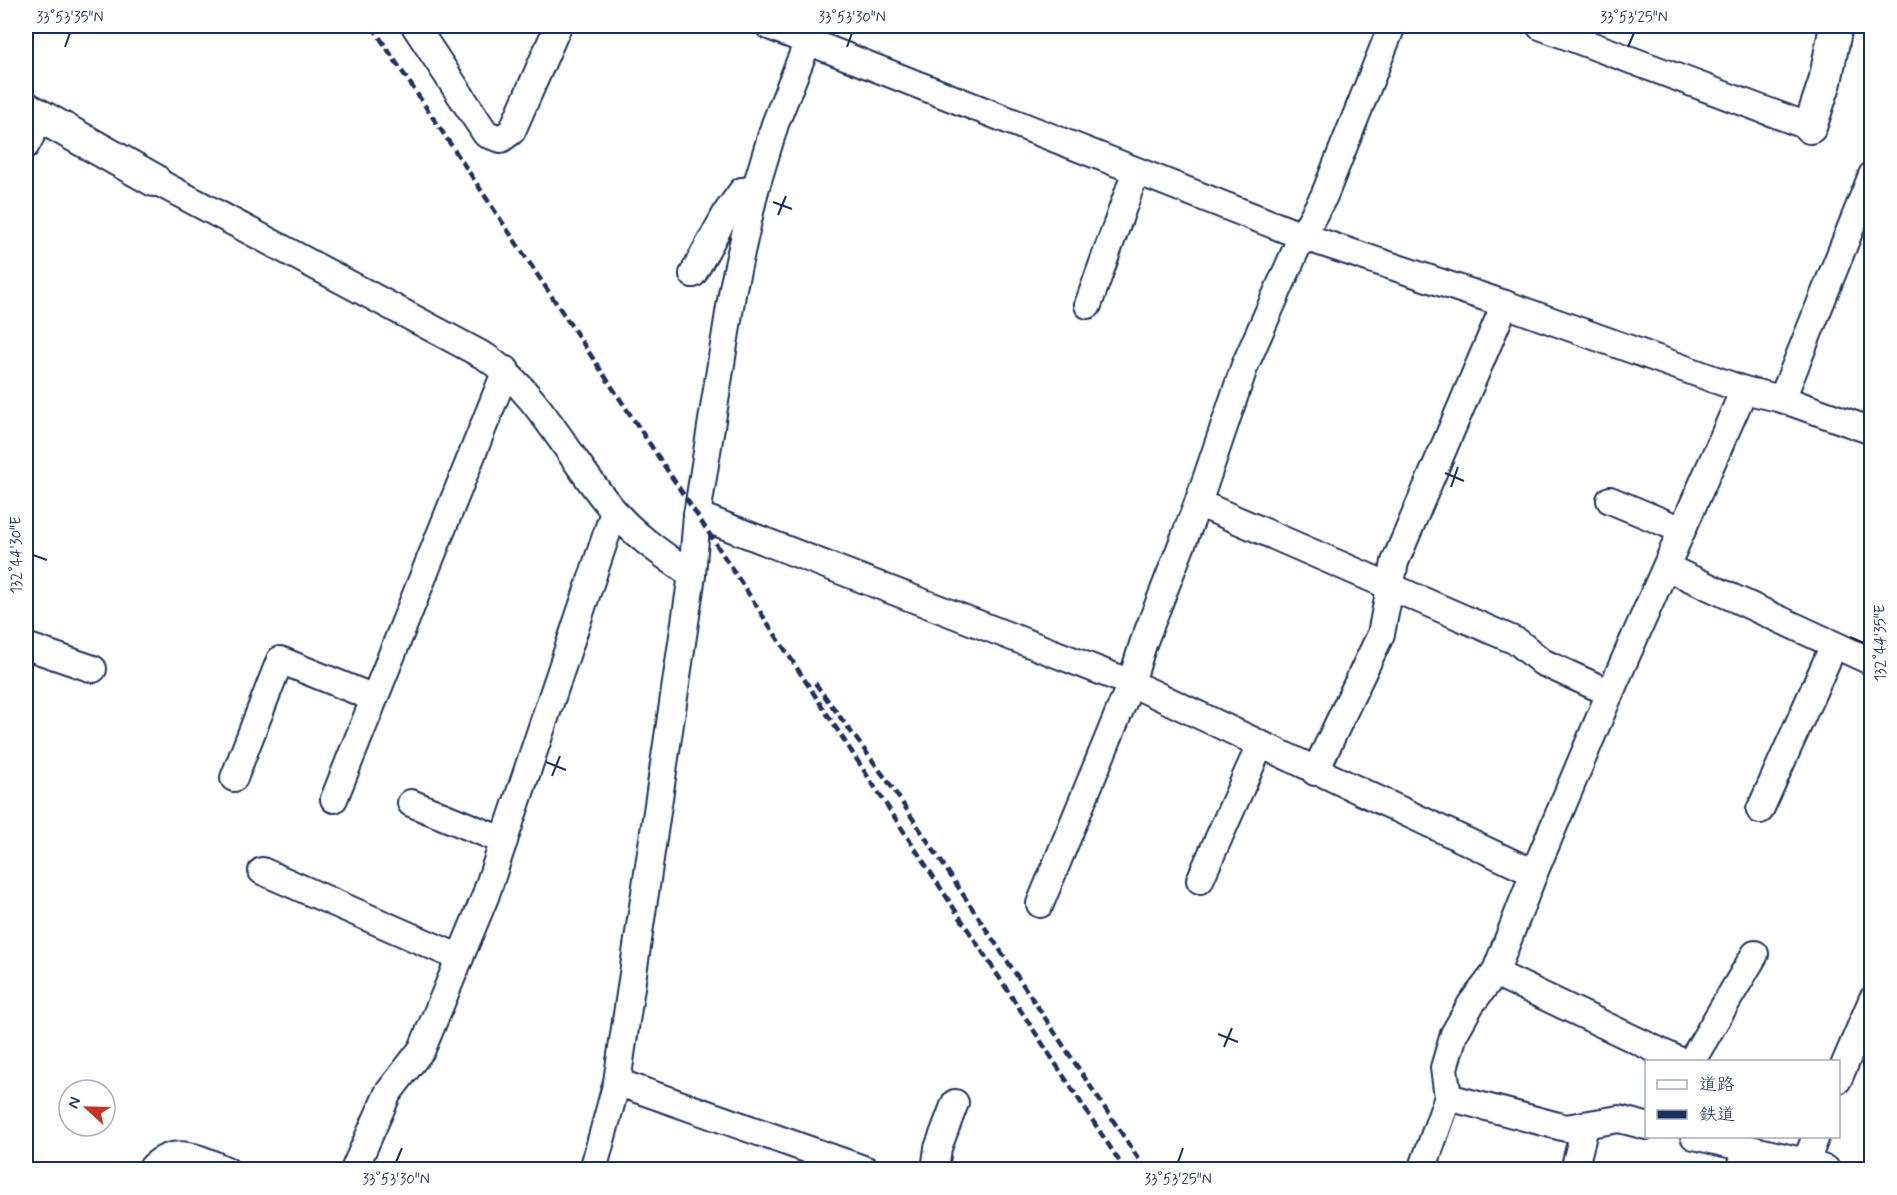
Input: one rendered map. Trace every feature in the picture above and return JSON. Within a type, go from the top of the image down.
[{"type":"street","points":[[416,26],[486,135],[501,139],[512,131],[558,26]]},
{"type":"street","points":[[769,26],[811,34],[1136,171],[1302,236],[1505,304],[1744,390],[1782,399],[1872,431]]},
{"type":"street","points":[[1040,904],[1131,683],[1143,644],[1198,503],[1245,365],[1302,236],[1324,196],[1390,26]]},
{"type":"street","points":[[1540,26],[1810,127],[1825,82],[1836,26]]},
{"type":"street","points":[[592,1170],[617,1082],[692,575],[697,515],[733,288],[755,190],[775,124],[811,34]]},
{"type":"street","points":[[26,145],[33,112],[154,180],[486,357],[506,370],[526,391],[614,512],[648,544],[692,575]]},
{"type":"street","points":[[1088,305],[1136,171]]},
{"type":"street","points":[[1782,399],[1870,182]]},
{"type":"street","points":[[693,274],[741,191],[755,190]]},
{"type":"street","points":[[1315,772],[1381,634],[1395,562],[1505,304]]},
{"type":"street","points":[[334,799],[506,370]]},
{"type":"street","points":[[1422,1170],[1448,1097],[1444,1068],[1454,1034],[1471,1004],[1495,973],[1534,873],[1610,693],[1744,390]]},
{"type":"street","points":[[1610,500],[1682,530]]},
{"type":"street","points":[[1198,503],[1518,642],[1542,662],[1610,693]]},
{"type":"street","points":[[354,1170],[388,1093],[422,1049],[485,897],[614,512]]},
{"type":"street","points":[[697,515],[1131,683],[1315,772],[1534,873]]},
{"type":"street","points":[[1666,567],[1872,662]]},
{"type":"street","points":[[1760,810],[1834,645]]},
{"type":"street","points":[[26,646],[93,669]]},
{"type":"street","points":[[234,778],[280,660],[374,698]]},
{"type":"street","points":[[1200,880],[1260,745]]},
{"type":"street","points":[[411,803],[504,841]]},
{"type":"street","points":[[262,871],[459,958]]},
{"type":"street","points":[[1691,1060],[1755,954]]},
{"type":"street","points":[[1495,973],[1679,1060]]},
{"type":"street","points":[[1840,1078],[1872,1000]]},
{"type":"street","points":[[617,1082],[866,1170]]},
{"type":"street","points":[[1448,1097],[1566,1128],[1585,1127],[1619,1119],[1645,1126]]},
{"type":"street","points":[[935,1170],[938,1148],[955,1102]]},
{"type":"street","points":[[1574,1170],[1585,1127]]},
{"type":"street","points":[[1696,1138],[1743,1159],[1773,1145],[1821,1168]]},
{"type":"street","points":[[1816,1138],[1821,1168]]},
{"type":"street","points":[[150,1170],[173,1154],[192,1155],[226,1170]]},
{"type":"railway","points":[[372,26],[697,515],[1125,1170]]},
{"type":"railway","points":[[815,683],[889,783],[1146,1170]]}]
